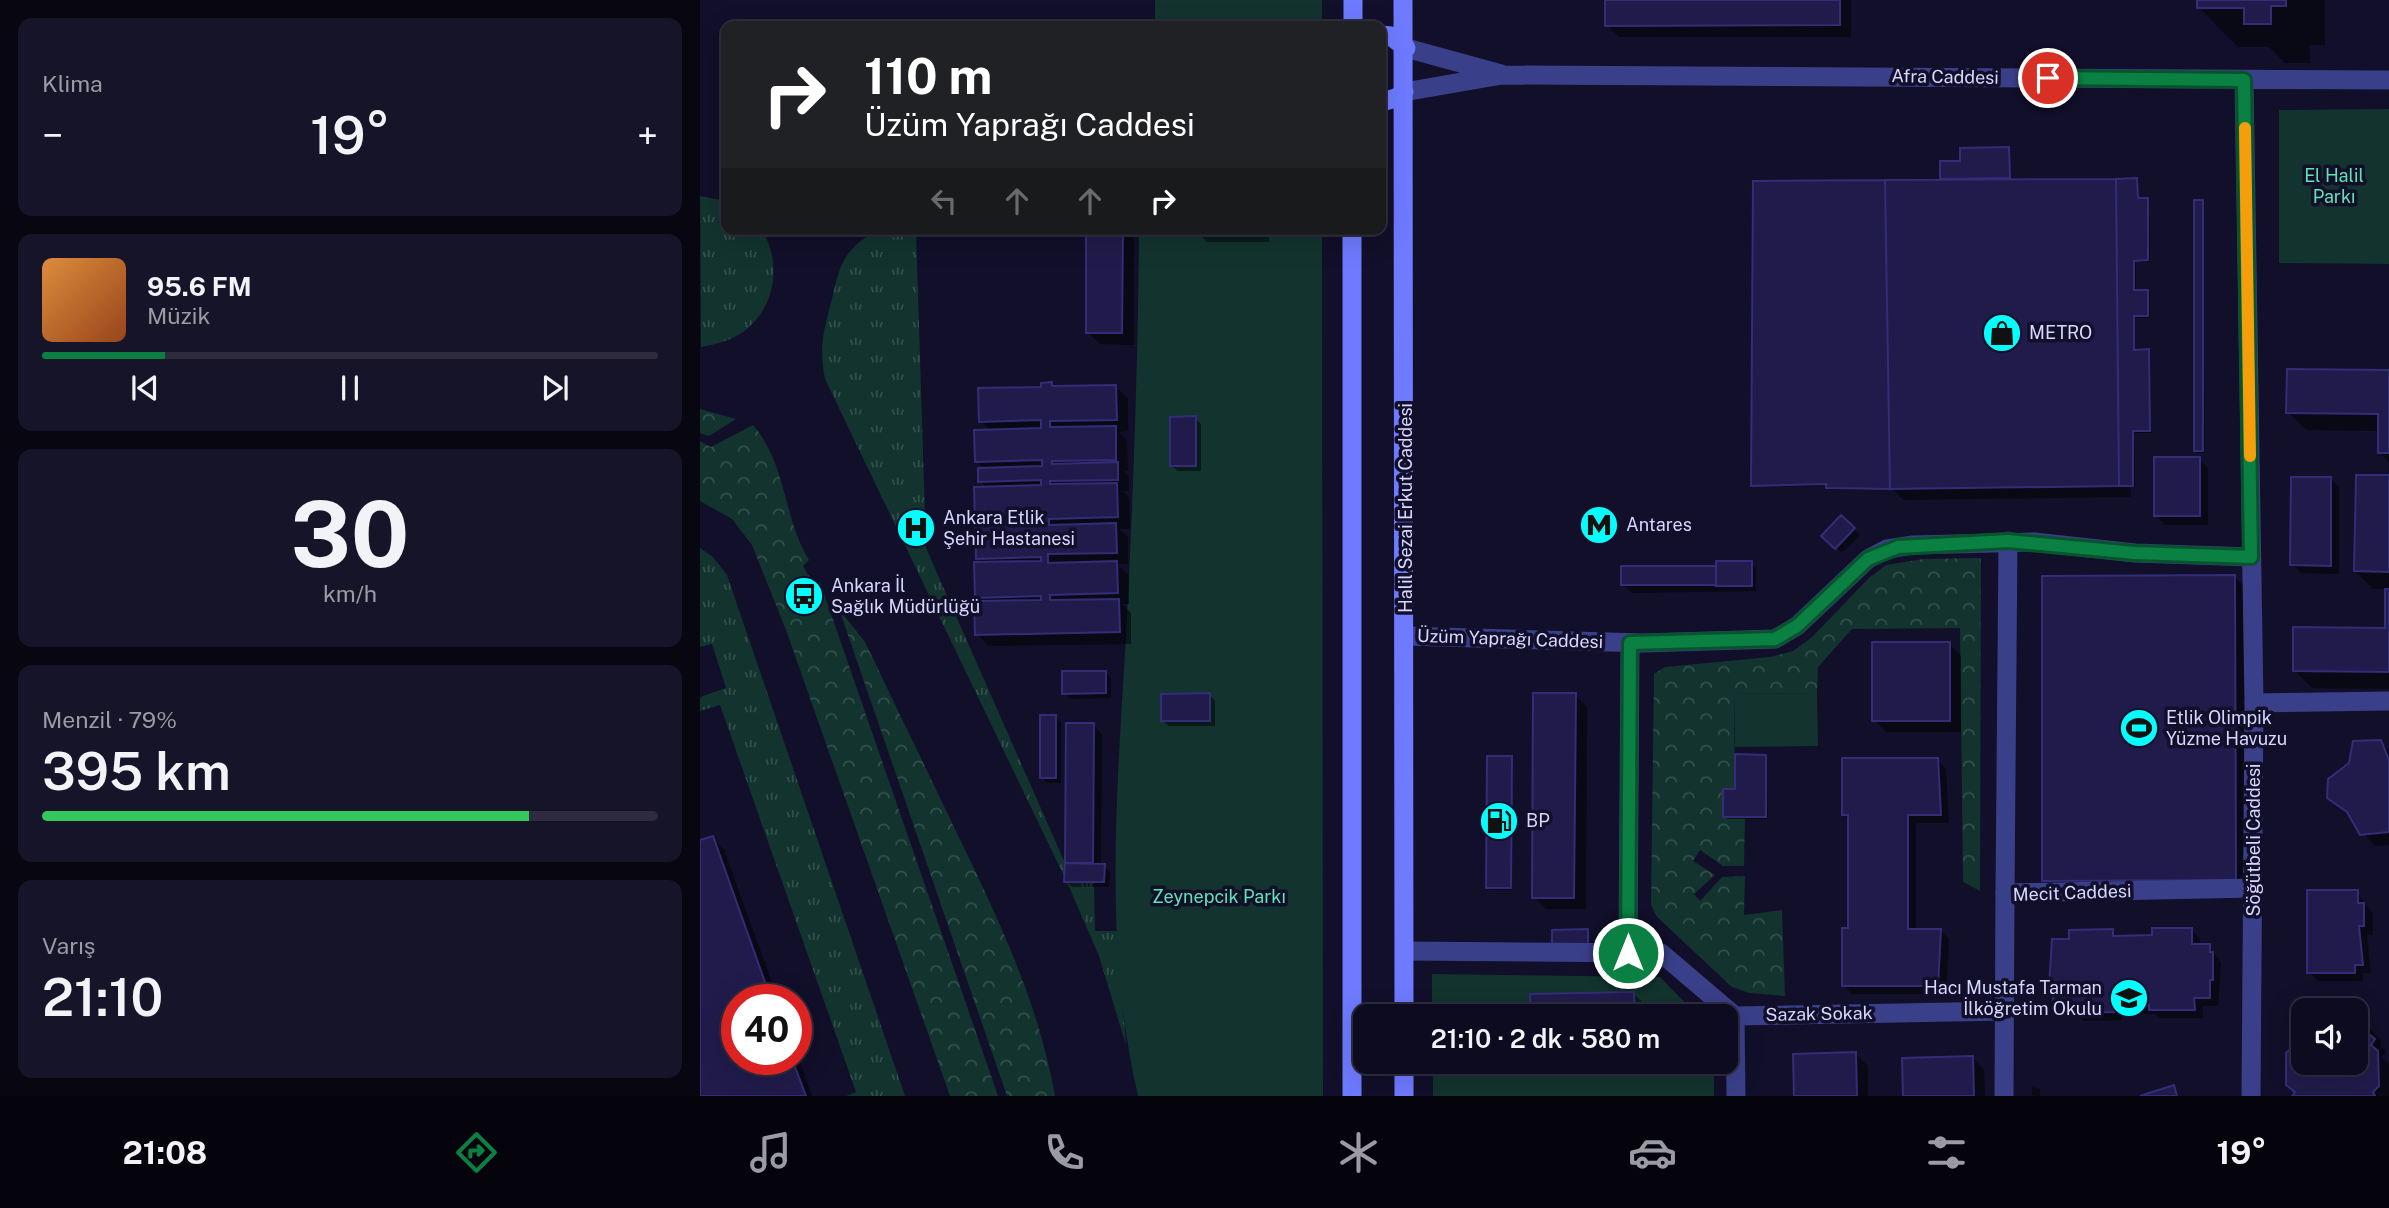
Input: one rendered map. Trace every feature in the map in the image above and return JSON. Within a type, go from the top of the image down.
[{"type":"main road","points":[[1353,0],[1353,21]]},
{"type":"main road","name":"Halil Sezai Erkut Caddesi","points":[[1404,0],[1404,1004]]},
{"type":"main road","points":[[1386,36],[1391,36],[1406,48]]},
{"type":"main road","points":[[1386,101],[1404,92]]},
{"type":"main road","points":[[1352,235],[1352,1096]]},
{"type":"main road","points":[[1404,1074],[1404,1096]]},
{"type":"street","name":"Afra Caddesi","points":[[1406,48],[1502,75]]},
{"type":"street","name":"Afra Caddesi","points":[[1404,92],[1502,75],[2389,80]]},
{"type":"street","name":"Söğütbeli Caddesi","points":[[2244,80],[2254,703],[2255,888],[2251,1096]]},
{"type":"street","name":"Üzüm Yaprağı Caddesi","points":[[1406,635],[1630,643],[1775,639],[1797,626],[1858,567],[1879,553],[1913,545],[2008,541],[2135,553],[2251,557]]},
{"type":"street","points":[[2005,894],[2008,541]]},
{"type":"street","points":[[1628,953],[1630,643]]},
{"type":"street","points":[[2254,703],[2389,701]]},
{"type":"street","name":"Mecit Caddesi","points":[[2004,1096],[2005,894],[2255,888]]},
{"type":"street","points":[[1405,951],[1661,953],[1721,1004]]},
{"type":"street","name":"Sazak Sokak","points":[[1738,1016],[2005,1012]]},
{"type":"street","points":[[1736,1074],[1736,1096]]},
{"type":"green space","points":[[1155,0],[1322,0],[1322,21],[1155,21]]},
{"type":"green space","name":"El Halil Parkı","points":[[2389,109],[2389,264],[2279,263],[2279,110]]},
{"type":"green space","points":[[700,196],[721,200],[721,235],[764,235],[772,254],[773,268],[770,295],[757,319],[737,336],[701,347]]},
{"type":"green space","points":[[916,235],[926,548],[1065,863],[1064,876],[825,379],[823,341],[837,278],[850,251],[867,236]]},
{"type":"green space","name":"Zeynepcik Parkı","points":[[1139,235],[1322,235],[1323,1096],[1138,1096],[1120,982],[1116,867],[1138,331]]},
{"type":"green space","points":[[700,409],[736,419],[709,436],[700,433]]},
{"type":"green space","points":[[753,425],[764,440],[779,474],[794,527],[809,560],[803,566],[813,583],[820,582],[998,1096],[950,1096],[786,630],[752,545],[732,519],[700,501],[700,441],[711,447]]},
{"type":"green space","points":[[700,548],[713,557],[727,575],[905,1096],[846,1096],[856,1092],[720,705],[700,711],[700,697],[726,688],[712,644],[700,647]]},
{"type":"green space","points":[[1981,558],[1980,891],[1963,882],[1960,628],[1852,629],[1818,667],[1817,693],[1734,694],[1735,789],[1723,789],[1723,817],[1745,817],[1744,866],[1723,866],[1700,850],[1693,861],[1715,875],[1694,894],[1700,901],[1722,877],[1745,876],[1744,915],[1782,910],[1785,996],[1749,993],[1732,987],[1657,917],[1651,905],[1654,674],[1665,667],[1770,657],[1793,651],[1811,638],[1869,578],[1886,565],[1923,559]]},
{"type":"green space","points":[[839,609],[865,642],[1001,926],[1038,1026],[1055,1096],[1007,1096]]},
{"type":"green space","points":[[1817,693],[1818,746],[1735,747],[1734,694]]},
{"type":"green space","points":[[1067,882],[1094,882],[1095,931],[1117,931],[1126,1045],[1099,956]]},
{"type":"green space","points":[[1432,974],[1660,977],[1686,1004],[1432,1004]]},
{"type":"green space","points":[[1433,1074],[1714,1074],[1714,1096],[1433,1096]]},
{"type":"building","points":[[1605,0],[1840,0],[1840,25],[1605,26]]},
{"type":"building","points":[[2197,0],[2286,0],[2286,6],[2271,6],[2271,24],[2244,24],[2244,8],[2197,8]]},
{"type":"building","points":[[2009,147],[2010,178],[1940,179],[1940,161],[1960,161],[1960,148]]},
{"type":"building","points":[[2137,178],[2138,198],[2148,198],[2148,260],[2134,261],[2134,290],[2148,290],[2148,316],[2134,316],[2134,350],[2149,349],[2150,431],[2133,431],[2133,486],[2119,486],[2116,179]]},
{"type":"building","name":"METRO","points":[[2116,179],[2119,486],[1890,489],[1885,180]]},
{"type":"building","points":[[1885,180],[1890,489],[1826,488],[1826,484],[1751,486],[1753,181]]},
{"type":"building","points":[[2194,200],[2203,200],[2203,451],[2194,451]]},
{"type":"building","points":[[1086,235],[1123,235],[1122,333],[1086,333]]},
{"type":"building","points":[[2287,369],[2389,370],[2389,453],[2378,453],[2378,414],[2286,413]]},
{"type":"building","points":[[1052,382],[1052,386],[1116,385],[1117,420],[1050,421],[1050,427],[1116,426],[1116,460],[1052,461],[1052,464],[1118,462],[1118,480],[1050,481],[1050,484],[1117,483],[1118,517],[1049,519],[1049,525],[1116,523],[1117,553],[1048,554],[1048,563],[1117,561],[1118,593],[1050,595],[1050,600],[1119,599],[1120,632],[975,635],[974,601],[1041,600],[1041,596],[975,598],[974,562],[1041,561],[1041,557],[976,559],[975,524],[1039,521],[975,523],[974,487],[1041,485],[1041,480],[978,482],[978,468],[1042,466],[1042,460],[975,462],[974,430],[1041,428],[1041,420],[979,422],[978,388],[1041,387],[1041,383]]},
{"type":"building","points":[[1196,416],[1196,466],[1170,466],[1170,417]]},
{"type":"building","points":[[2154,457],[2200,457],[2200,516],[2154,516]]},
{"type":"building","points":[[2356,475],[2389,475],[2389,572],[2354,571]]},
{"type":"building","points":[[2291,477],[2331,477],[2331,566],[2290,565]]},
{"type":"building","points":[[1841,515],[1855,528],[1835,549],[1821,536]]},
{"type":"building","points":[[1716,561],[1752,561],[1752,586],[1716,586]]},
{"type":"building","points":[[1621,566],[1716,566],[1716,585],[1621,585]]},
{"type":"building","name":"Etlik Olimpik Yüzme Havuzu","points":[[2235,575],[2236,880],[2042,881],[2042,576]]},
{"type":"building","points":[[2385,589],[2389,589],[2389,672],[2293,671],[2293,627],[2385,628]]},
{"type":"building","points":[[1872,642],[1950,642],[1950,721],[1872,721]]},
{"type":"building","points":[[1062,671],[1106,671],[1106,693],[1062,694]]},
{"type":"building","points":[[1210,693],[1210,721],[1161,721],[1161,694]]},
{"type":"building","points":[[1533,693],[1576,693],[1574,898],[1532,898]]},
{"type":"building","points":[[1040,715],[1056,715],[1056,778],[1040,778]]},
{"type":"building","points":[[1066,723],[1094,723],[1093,863],[1065,863]]},
{"type":"building","points":[[2381,740],[2389,760],[2389,832],[2360,835],[2347,812],[2327,798],[2328,779],[2349,763],[2353,741]]},
{"type":"building","points":[[1735,754],[1766,755],[1766,817],[1723,817],[1723,789],[1735,789]]},
{"type":"building","points":[[1487,756],[1512,756],[1511,888],[1486,888]]},
{"type":"building","points":[[1842,758],[1938,758],[1941,815],[1908,815],[1908,929],[1941,929],[1938,986],[1842,986],[1842,928],[1848,928],[1848,815],[1842,815]]},
{"type":"building","points":[[713,836],[766,984],[721,984],[721,1075],[798,1075],[806,1096],[700,1096],[700,840]]},
{"type":"building","points":[[1065,863],[1105,864],[1104,882],[1064,882]]},
{"type":"building","points":[[2307,890],[2358,890],[2358,903],[2364,903],[2364,926],[2359,926],[2363,965],[2355,965],[2355,973],[2307,973]]},
{"type":"building","points":[[2152,928],[2192,928],[2192,944],[2210,944],[2210,952],[2213,952],[2213,980],[2210,980],[2210,998],[2194,998],[2195,1010],[2149,1010],[2149,1005],[2114,1006],[2114,1012],[2073,1013],[2073,1003],[2053,1003],[2053,986],[2049,986],[2052,939],[2069,939],[2069,930],[2113,929],[2113,936],[2152,935]]},
{"type":"building","points":[[1588,929],[1588,945],[1552,945],[1552,930]]},
{"type":"building","points":[[1634,992],[1634,1004],[1530,1004],[1530,994]]},
{"type":"building","points":[[2369,1026],[2369,1034],[2375,1039],[2371,1045],[2378,1051],[2379,1086],[2373,1092],[2375,1096],[2292,1096],[2295,1092],[2286,1085],[2286,1053],[2291,1049],[2291,1075],[2368,1075]]},
{"type":"building","points":[[1856,1052],[1857,1096],[1794,1096],[1793,1054]]},
{"type":"building","points":[[1973,1056],[1974,1096],[1903,1096],[1902,1058]]},
{"type":"building","points":[[2174,1085],[2177,1096],[2140,1096],[2152,1092]]},
{"type":"slow traffic","points":[[2245,128],[2250,456]]},
{"type":"place","name":"METRO","points":[[2002,333]]},
{"type":"place","name":"Antares","points":[[1599,525]]},
{"type":"place","name":"Ankara Etlik Şehir Hastanesi","points":[[916,528]]},
{"type":"place","name":"Ankara İl Sağlık Müdürlüğü","points":[[804,596]]},
{"type":"place","name":"Etlik Olimpik Yüzme Havuzu","points":[[2139,728]]},
{"type":"place","name":"BP","points":[[1499,821]]},
{"type":"place","name":"Hacı Mustafa Tarman İlköğretim Okulu","points":[[2129,998]]},
{"type":"route","points":[[1628,953],[1630,643],[1751,642],[1775,639],[1797,626],[1868,559],[1898,547],[2008,541],[2135,553],[2251,557],[2244,80],[2048,78]]}]
